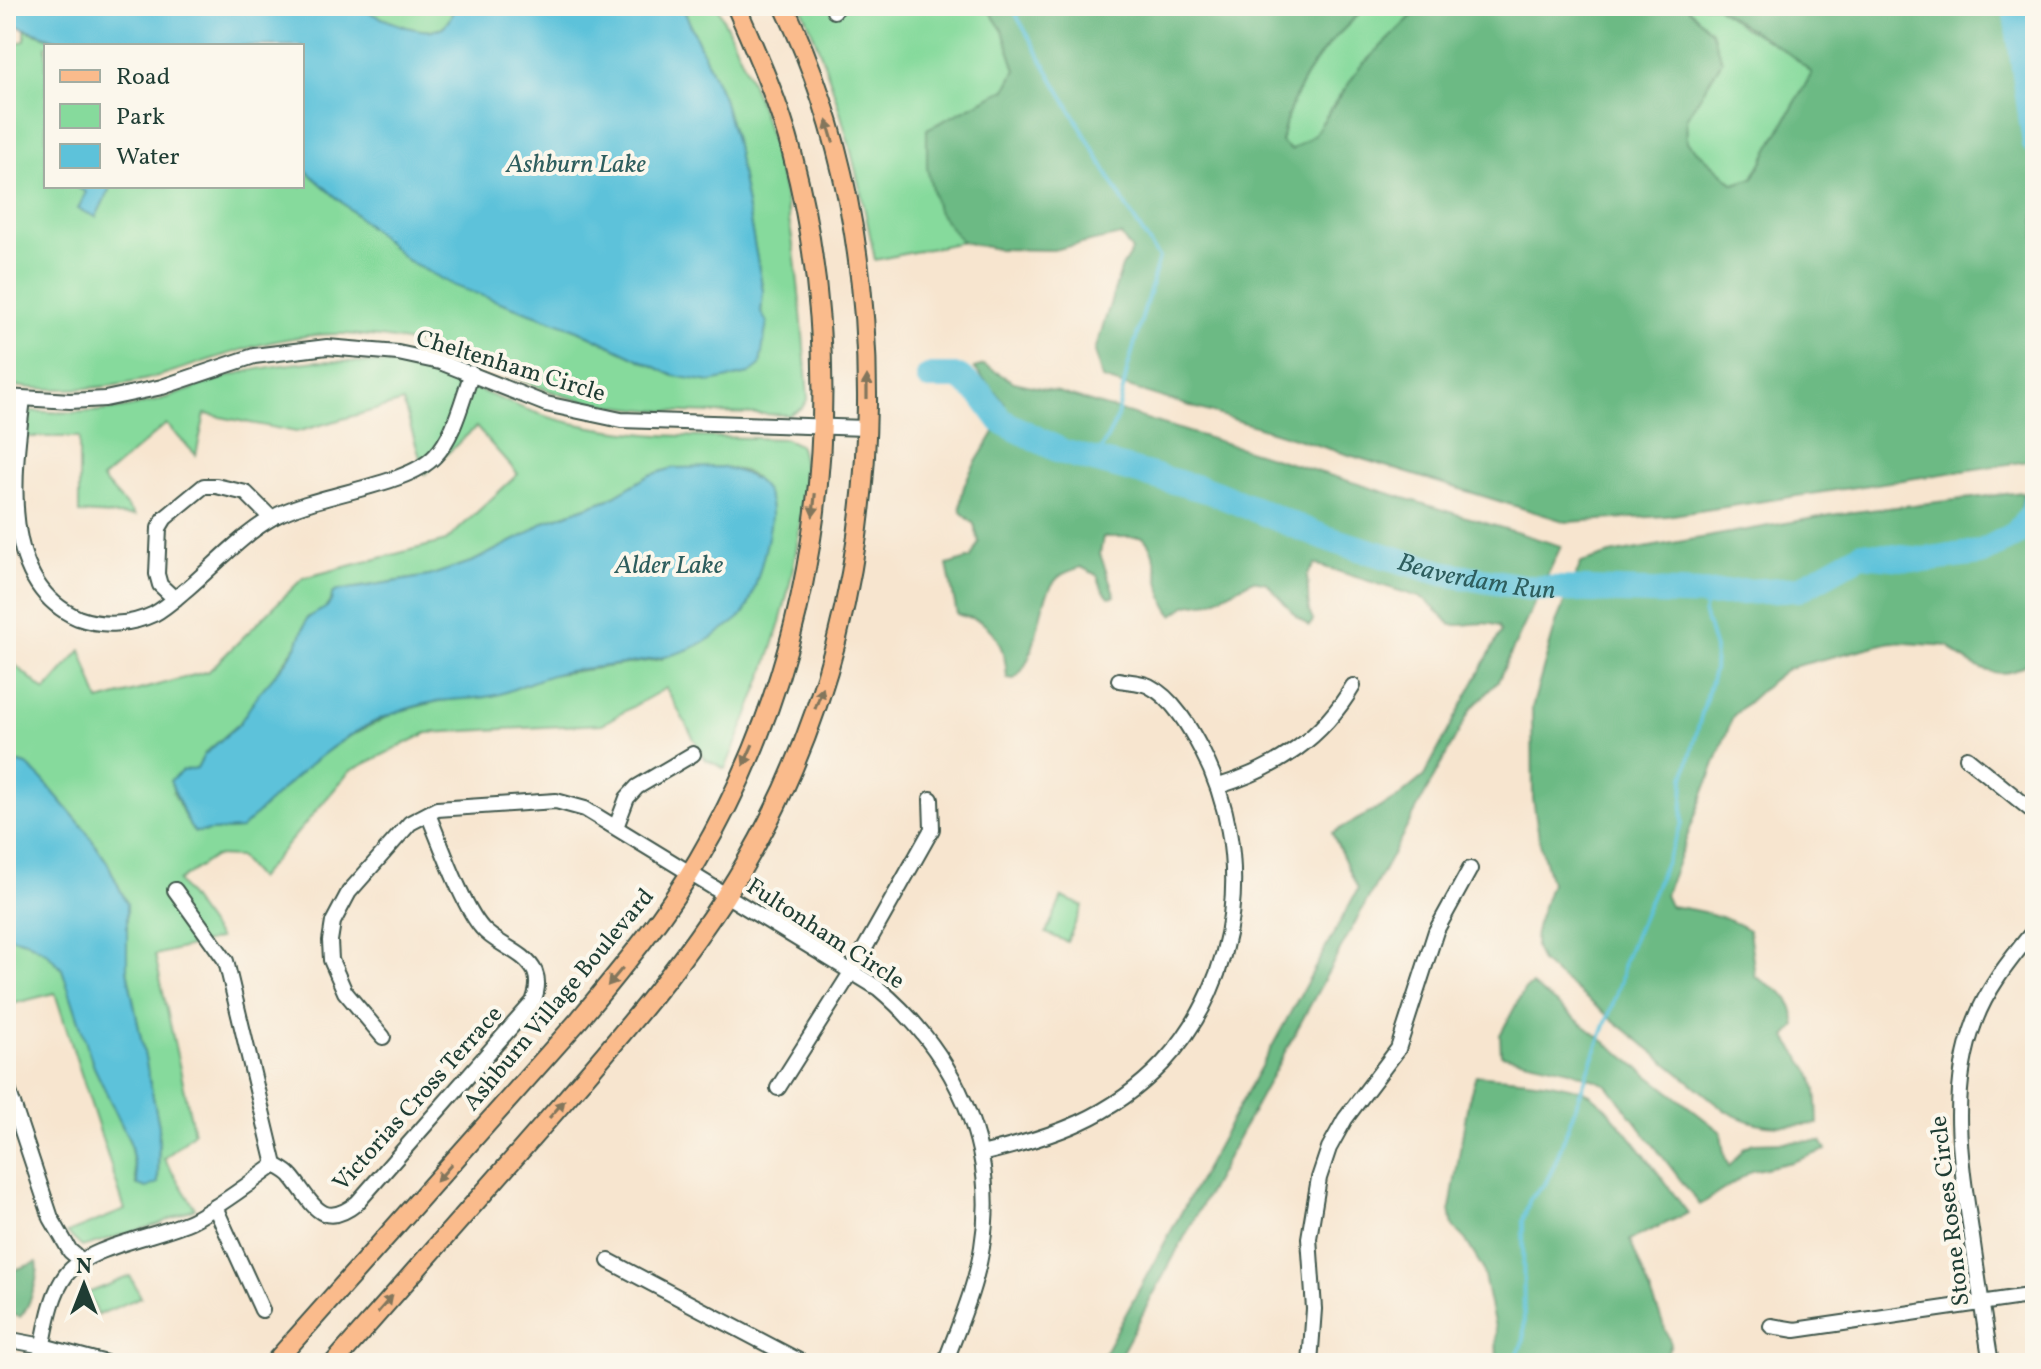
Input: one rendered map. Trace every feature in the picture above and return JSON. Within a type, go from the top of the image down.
[{"type":"main road","name":"Ashburn Village Boulevard","points":[[274,1363],[579,1020],[625,964],[690,872],[721,815],[753,744],[784,660],[808,560],[823,427],[820,320],[807,219],[791,150],[736,6]]},
{"type":"main road","points":[[334,1363],[641,1012],[727,895],[769,820],[827,674],[846,603],[856,542],[866,428],[865,315],[861,266],[831,132],[784,6]]},
{"type":"street","name":"Cheltenham Circle","points":[[6,397],[105,399],[162,387],[254,356],[327,347],[398,353],[440,362],[546,404],[621,420],[866,428]]},
{"type":"street","points":[[23,399],[11,492],[11,531],[15,554],[32,586],[50,604],[71,616],[106,624],[142,619],[164,608],[271,518],[301,503],[404,475],[426,464],[442,447],[472,373]]},
{"type":"street","points":[[175,599],[160,585],[157,574],[159,528],[165,518],[204,486],[216,486],[246,493],[271,518]]},
{"type":"street","points":[[981,1154],[1042,1139],[1075,1127],[1136,1088],[1162,1064],[1191,1026],[1214,981],[1231,921],[1233,860],[1219,786],[1198,743],[1170,702],[1148,686],[1119,680]]},
{"type":"street","points":[[1219,786],[1254,775],[1297,751],[1332,717],[1353,686]]},
{"type":"street","points":[[616,827],[627,798],[637,787],[693,754]]},
{"type":"street","points":[[1967,758],[2035,813]]},
{"type":"street","points":[[778,1088],[852,971],[932,829],[931,799]]},
{"type":"street","name":"Fultonham Circle","points":[[428,814],[450,807],[556,801],[585,809],[852,971],[896,1004],[929,1039],[956,1081],[970,1114],[981,1154],[986,1198],[983,1245],[971,1292],[945,1363]]},
{"type":"street","points":[[383,1037],[337,978],[331,960],[333,922],[349,892],[410,823],[428,814]]},
{"type":"street","name":"Victorias Cross Terrace","points":[[275,1165],[289,1173],[310,1204],[318,1210],[338,1213],[349,1209],[533,1002],[537,981],[534,970],[528,962],[481,927],[428,814]]},
{"type":"street","points":[[1310,1363],[1314,1309],[1309,1238],[1319,1178],[1329,1148],[1345,1119],[1398,1049],[1436,931],[1470,869]]},
{"type":"street","points":[[39,1363],[59,1288],[66,1274],[82,1261],[124,1243],[167,1231],[215,1207],[275,1165],[226,961],[175,890]]},
{"type":"street","name":"Stone Roses Circle","points":[[1991,1363],[1958,1142],[1962,1069],[1975,1020],[1987,995],[2035,929]]},
{"type":"street","points":[[6,1083],[51,1218],[70,1251],[82,1261]]},
{"type":"street","points":[[215,1207],[262,1310]]},
{"type":"street","points":[[609,1261],[803,1363]]},
{"type":"street","points":[[1771,1326],[1795,1330],[2035,1295]]},
{"type":"street","points":[[6,1339],[106,1363]]},
{"type":"green space","points":[[359,6],[455,6],[446,24],[429,31],[394,23]]},
{"type":"green space","points":[[682,6],[717,6],[750,79],[770,136],[788,215],[797,276],[808,398],[802,408],[789,415],[680,412],[599,403],[547,390],[444,350],[394,339],[345,334],[275,341],[124,384],[64,389],[6,385],[6,45],[25,41],[25,30],[69,44],[44,44],[44,188],[304,188],[304,169],[408,261],[578,330],[674,376],[761,313],[763,291],[735,140],[722,95]]},
{"type":"green space","points":[[801,6],[986,6],[1003,31],[1016,70],[1006,89],[927,129],[937,209],[962,242],[875,260],[846,131],[826,68]]},
{"type":"green space","points":[[986,6],[1120,6],[1130,10],[1143,6],[1366,6],[1322,53],[1299,89],[1281,142],[1291,150],[1314,135],[1360,67],[1422,6],[1686,6],[1711,31],[1722,61],[1686,119],[1687,142],[1734,184],[1753,178],[1812,73],[1789,54],[1716,6],[2002,6],[2035,32],[2035,460],[1666,516],[1567,522],[1102,379],[1095,351],[1122,267],[1132,251],[1121,235],[1053,250],[997,249],[962,242],[937,210],[927,168],[927,129],[1006,89],[1016,70],[1003,31]]},
{"type":"green space","points":[[1366,6],[1422,6],[1339,96],[1314,135],[1291,151],[1281,143],[1299,90],[1322,53]]},
{"type":"green space","points":[[1686,6],[1716,6],[1744,28],[1785,49],[1812,73],[1753,178],[1734,184],[1687,142],[1686,119],[1697,98]]},
{"type":"green space","points":[[2002,6],[2035,6],[2035,32]]},
{"type":"green space","points":[[317,361],[379,363],[424,370],[538,413],[598,428],[678,436],[786,439],[799,445],[804,467],[802,506],[784,609],[764,673],[725,769],[705,759],[666,688],[602,724],[427,733],[350,771],[258,879],[239,857],[215,856],[178,881],[219,939],[155,955],[194,1133],[164,1159],[195,1208],[159,1224],[82,1247],[67,1233],[125,1210],[55,993],[12,1004],[6,1012],[6,936],[26,941],[47,953],[62,969],[94,1067],[130,1142],[137,1185],[158,1183],[159,1126],[127,970],[127,904],[107,862],[83,827],[42,779],[11,761],[6,762],[6,657],[45,691],[81,650],[99,701],[209,671],[303,578],[446,541],[518,474],[476,427],[425,474],[403,402],[296,432],[205,414],[196,455],[166,424],[102,479],[135,516],[79,513],[79,437],[6,437],[6,409],[61,412],[115,409],[162,399],[244,372]],"holes":[[[722,467],[743,471],[755,478],[662,659],[542,676],[500,694],[439,701],[396,712],[348,737],[312,761],[240,829],[195,832],[190,827],[173,792],[191,771],[201,765],[204,754],[239,724],[298,643],[307,618],[325,609],[337,591],[429,576],[474,561],[544,522],[609,499],[650,475]]]},
{"type":"green space","points":[[984,365],[1014,382],[1058,392],[1561,546],[1498,681],[1471,709],[1116,1363],[1099,1363],[1358,889],[1332,833],[1396,799],[1424,776],[1501,632],[1499,626],[1493,624],[1451,625],[1425,599],[1315,564],[1307,575],[1309,611],[1313,621],[1309,626],[1267,583],[1253,580],[1211,602],[1187,605],[1173,615],[1163,597],[1154,555],[1143,537],[1103,537],[1100,554],[1115,596],[1109,597],[1097,575],[1081,567],[1059,576],[1043,605],[1029,659],[1014,679],[1007,678],[1004,654],[993,633],[979,621],[957,614],[947,565],[971,558],[979,542],[974,524],[961,512],[961,501],[966,481],[993,434],[1005,403],[974,368]]},
{"type":"green space","points":[[2023,492],[2021,509],[2035,525],[2035,652],[2026,663],[2016,670],[1992,672],[1969,662],[1949,646],[1891,642],[1788,668],[1733,716],[1665,895],[1670,906],[1711,914],[1749,930],[1755,976],[1788,998],[1794,1013],[1796,1026],[1786,1037],[1813,1080],[1818,1124],[1770,1125],[1738,1117],[1726,1111],[1541,962],[1535,947],[1536,927],[1551,883],[1533,799],[1532,708],[1557,620],[1581,563],[1610,554],[1837,514]]},
{"type":"green space","points":[[1062,897],[1083,906],[1067,942],[1046,933]]},
{"type":"green space","points":[[1532,985],[1721,1132],[1729,1167],[1744,1148],[1753,1143],[1821,1141],[1826,1150],[1752,1171],[1700,1205],[1607,1085],[1570,1070],[1501,1055],[1500,1035],[1524,990]]},
{"type":"green space","points":[[1476,1075],[1547,1083],[1588,1093],[1624,1129],[1688,1213],[1630,1240],[1671,1344],[1663,1362],[1497,1363],[1496,1332],[1482,1267],[1465,1239],[1453,1227],[1450,1209],[1468,1102]]},
{"type":"green space","points":[[37,1262],[36,1282],[24,1312],[20,1317],[6,1313],[6,1273]]},
{"type":"green space","points":[[130,1276],[141,1297],[98,1315],[88,1293]]},
{"type":"water","name":"Ashburn Lake","points":[[6,6],[359,6],[394,23],[429,31],[446,24],[455,6],[682,6],[722,95],[735,140],[763,291],[761,313],[767,322],[760,365],[749,374],[710,382],[674,376],[578,330],[455,286],[408,261],[304,169],[304,44],[69,44],[6,22]]},
{"type":"water","points":[[78,188],[110,188],[96,217],[78,209],[86,192]]},
{"type":"water","name":"Alder Lake","points":[[722,467],[757,481],[768,495],[771,516],[765,551],[747,607],[732,624],[707,641],[669,656],[560,673],[493,696],[433,702],[389,715],[324,753],[241,829],[195,832],[190,827],[170,781],[182,771],[197,768],[204,755],[239,724],[259,693],[287,661],[307,619],[330,604],[332,594],[429,576],[474,561],[544,522],[609,499],[650,475],[673,468]]},
{"type":"water","points":[[6,762],[27,765],[83,827],[107,862],[127,904],[127,970],[159,1126],[158,1183],[147,1188],[138,1185],[130,1142],[94,1067],[62,969],[47,953],[26,941],[6,936]]},
{"type":"waterway","points":[[1011,6],[1159,258],[1116,421],[1095,461]]},
{"type":"waterway","name":"Beaverdam Run","points":[[2015,6],[2035,143]]},
{"type":"waterway","name":"Beaverdam Run","points":[[929,377],[959,377],[981,394],[1001,421],[1063,452],[1210,491],[1325,538],[1442,573],[1530,588],[1707,594],[1799,589],[1862,554],[1922,560],[1980,553],[2016,534],[2033,513],[2035,501]]},
{"type":"waterway","points":[[1513,1363],[1524,1340],[1523,1220],[1530,1199],[1545,1184],[1554,1166],[1621,981],[1624,961],[1682,824],[1684,778],[1714,670],[1715,649],[1704,612],[1707,594]]}]
